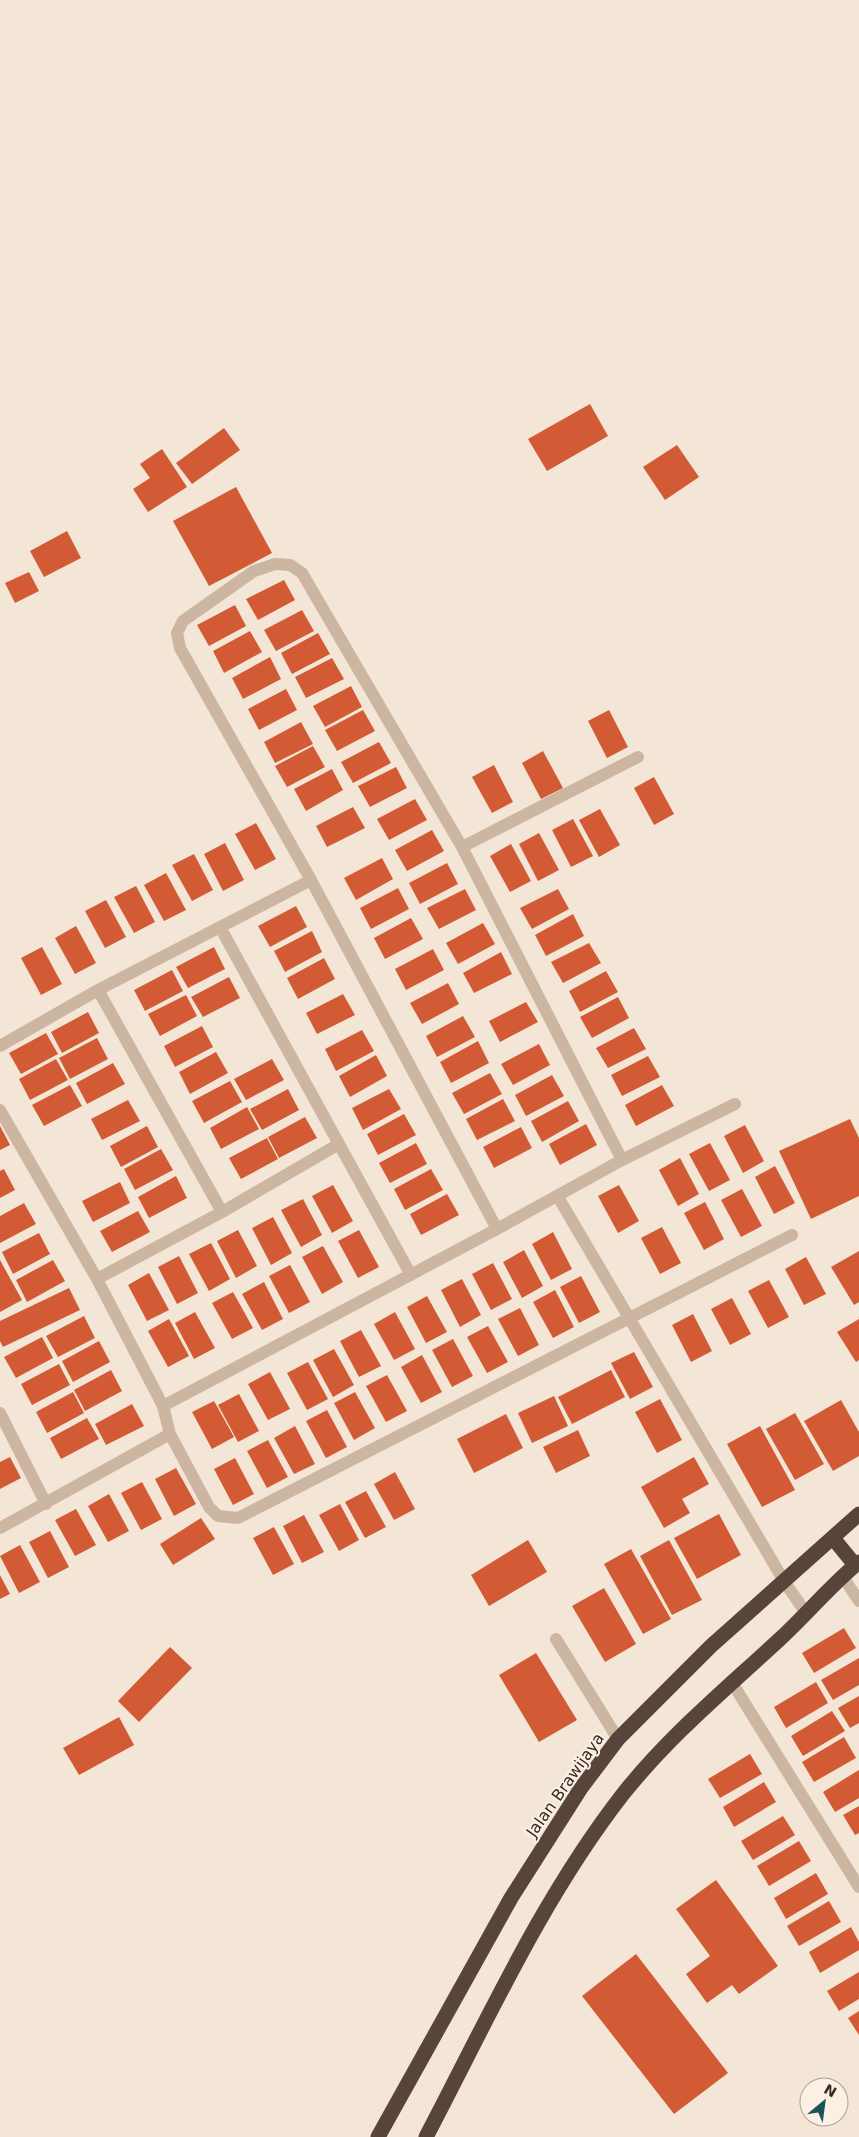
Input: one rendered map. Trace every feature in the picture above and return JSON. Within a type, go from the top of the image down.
[{"type":"highway","name":"Jalan Brawijaya","points":[[378,2137],[511,1898],[581,1788],[618,1739],[711,1646],[859,1514]]},
{"type":"highway","points":[[426,2137],[531,1938],[576,1861],[623,1795],[664,1746],[857,1563],[833,1538]]},
{"type":"street","points":[[497,1229],[312,880],[180,648],[177,633],[183,621],[254,571],[275,564],[290,565],[302,573],[462,847],[622,1160]]},
{"type":"street","points":[[462,847],[638,757]]},
{"type":"street","points":[[0,1046],[98,990],[312,880]]},
{"type":"street","points":[[220,927],[411,1275]]},
{"type":"street","points":[[98,990],[222,1212]]},
{"type":"street","points":[[164,1406],[558,1197],[622,1160],[735,1104]]},
{"type":"street","points":[[0,1110],[97,1279],[164,1406],[170,1434],[209,1507],[218,1516],[238,1518],[792,1235]]},
{"type":"street","points":[[97,1279],[222,1212],[339,1144]]},
{"type":"street","points":[[558,1197],[784,1581],[806,1613]]},
{"type":"street","points":[[0,1413],[46,1504]]},
{"type":"street","points":[[0,1528],[170,1434]]},
{"type":"street","points":[[843,1576],[859,1601]]},
{"type":"street","points":[[556,1639],[618,1739]]},
{"type":"street","points":[[731,1681],[858,1884]]},
{"type":"building","points":[[590,404],[608,436],[547,471],[528,439]]},
{"type":"building","points":[[224,428],[240,450],[192,484],[176,463]]},
{"type":"building","points":[[677,445],[699,477],[665,500],[643,467]]},
{"type":"building","points":[[162,449],[187,487],[148,512],[133,489],[150,478],[140,464]]},
{"type":"building","points":[[236,487],[272,553],[209,586],[173,521]]},
{"type":"building","points":[[67,531],[81,558],[44,577],[30,551]]},
{"type":"building","points":[[29,572],[39,591],[15,603],[5,583]]},
{"type":"building","points":[[284,580],[295,600],[258,620],[246,599]]},
{"type":"building","points":[[235,605],[246,626],[209,646],[197,625]]},
{"type":"building","points":[[302,610],[314,631],[276,651],[264,630]]},
{"type":"building","points":[[250,631],[262,652],[224,673],[213,651]]},
{"type":"building","points":[[318,633],[330,654],[292,674],[281,653]]},
{"type":"building","points":[[270,657],[281,679],[243,699],[232,678]]},
{"type":"building","points":[[332,658],[344,679],[306,698],[295,677]]},
{"type":"building","points":[[351,686],[362,707],[325,727],[313,706]]},
{"type":"building","points":[[286,689],[297,710],[259,730],[248,709]]},
{"type":"building","points":[[363,710],[375,731],[337,751],[325,730]]},
{"type":"building","points":[[609,710],[628,747],[607,758],[588,721]]},
{"type":"building","points":[[301,722],[313,744],[275,763],[264,742]]},
{"type":"building","points":[[379,742],[391,763],[353,783],[341,762]]},
{"type":"building","points":[[313,746],[325,767],[287,787],[275,766]]},
{"type":"building","points":[[543,751],[563,788],[541,799],[522,763]]},
{"type":"building","points":[[494,765],[513,802],[492,813],[472,777]]},
{"type":"building","points":[[396,767],[407,788],[370,807],[358,786]]},
{"type":"building","points":[[332,769],[343,790],[306,811],[294,789]]},
{"type":"building","points":[[654,777],[674,814],[654,825],[634,788]]},
{"type":"building","points":[[415,799],[427,820],[389,840],[377,819]]},
{"type":"building","points":[[353,807],[365,828],[327,847],[316,826]]},
{"type":"building","points":[[600,809],[620,845],[599,857],[579,820]]},
{"type":"building","points":[[573,819],[593,856],[571,867],[552,830]]},
{"type":"building","points":[[256,823],[276,859],[255,870],[235,834]]},
{"type":"building","points":[[432,830],[444,851],[407,871],[395,850]]},
{"type":"building","points":[[539,833],[559,870],[538,881],[519,844]]},
{"type":"building","points":[[225,843],[244,880],[223,891],[204,854]]},
{"type":"building","points":[[511,844],[531,881],[510,892],[490,856]]},
{"type":"building","points":[[194,854],[213,890],[192,901],[172,865]]},
{"type":"building","points":[[382,858],[393,879],[356,900],[344,878]]},
{"type":"building","points":[[447,863],[458,884],[420,904],[409,883]]},
{"type":"building","points":[[166,873],[186,910],[164,921],[144,885]]},
{"type":"building","points":[[136,886],[155,922],[134,933],[114,897]]},
{"type":"building","points":[[398,888],[409,909],[371,929],[360,908]]},
{"type":"building","points":[[465,889],[476,910],[439,929],[427,908]]},
{"type":"building","points":[[558,889],[569,909],[532,929],[520,908]]},
{"type":"building","points":[[106,900],[126,937],[105,948],[85,911]]},
{"type":"building","points":[[296,906],[307,927],[270,947],[258,926]]},
{"type":"building","points":[[573,914],[584,936],[546,956],[535,935]]},
{"type":"building","points":[[411,918],[423,939],[385,959],[374,938]]},
{"type":"building","points":[[483,923],[495,944],[458,964],[446,943]]},
{"type":"building","points":[[76,926],[96,963],[75,974],[55,938]]},
{"type":"building","points":[[312,931],[322,952],[285,972],[274,951]]},
{"type":"building","points":[[589,943],[601,963],[563,983],[551,962]]},
{"type":"building","points":[[42,947],[62,984],[41,995],[21,958]]},
{"type":"building","points":[[214,947],[225,969],[188,988],[176,967]]},
{"type":"building","points":[[433,949],[444,970],[406,990],[395,969]]},
{"type":"building","points":[[501,952],[512,974],[474,993],[463,973]]},
{"type":"building","points":[[324,958],[335,979],[298,999],[287,978]]},
{"type":"building","points":[[172,970],[183,991],[145,1011],[134,990]]},
{"type":"building","points":[[606,971],[618,992],[580,1012],[569,991]]},
{"type":"building","points":[[229,977],[240,998],[203,1017],[191,997]]},
{"type":"building","points":[[448,983],[459,1004],[422,1024],[410,1003]]},
{"type":"building","points":[[343,994],[355,1015],[317,1034],[306,1013]]},
{"type":"building","points":[[186,995],[197,1016],[160,1036],[148,1014]]},
{"type":"building","points":[[618,997],[629,1018],[592,1038],[580,1017]]},
{"type":"building","points":[[526,1002],[538,1022],[500,1042],[489,1021]]},
{"type":"building","points":[[88,1012],[99,1033],[62,1053],[51,1032]]},
{"type":"building","points":[[463,1016],[475,1037],[437,1057],[426,1036]]},
{"type":"building","points":[[202,1026],[213,1047],[175,1067],[164,1046]]},
{"type":"building","points":[[634,1028],[646,1049],[608,1068],[596,1048]]},
{"type":"building","points":[[362,1030],[374,1051],[336,1071],[325,1049]]},
{"type":"building","points":[[46,1033],[58,1054],[21,1074],[9,1053]]},
{"type":"building","points":[[97,1038],[108,1059],[70,1079],[59,1058]]},
{"type":"building","points":[[478,1041],[489,1063],[451,1083],[440,1062]]},
{"type":"building","points":[[539,1044],[550,1065],[513,1085],[501,1064]]},
{"type":"building","points":[[216,1052],[228,1073],[190,1094],[179,1072]]},
{"type":"building","points":[[376,1055],[387,1076],[350,1097],[339,1076]]},
{"type":"building","points":[[648,1056],[660,1077],[622,1096],[611,1075]]},
{"type":"building","points":[[56,1059],[68,1080],[30,1100],[19,1079]]},
{"type":"building","points":[[272,1059],[284,1080],[246,1100],[234,1079]]},
{"type":"building","points":[[113,1063],[125,1084],[87,1104],[76,1083]]},
{"type":"building","points":[[490,1073],[502,1094],[464,1114],[452,1093]]},
{"type":"building","points":[[552,1075],[564,1096],[526,1116],[515,1095]]},
{"type":"building","points":[[230,1081],[242,1102],[204,1123],[192,1101]]},
{"type":"building","points":[[70,1085],[82,1106],[44,1126],[32,1105]]},
{"type":"building","points":[[662,1085],[674,1106],[636,1126],[625,1105]]},
{"type":"building","points":[[288,1089],[299,1110],[262,1130],[250,1109]]},
{"type":"building","points":[[389,1089],[401,1109],[363,1130],[352,1108]]},
{"type":"building","points":[[503,1099],[515,1121],[477,1140],[466,1119]]},
{"type":"building","points":[[128,1100],[140,1121],[102,1140],[91,1119]]},
{"type":"building","points":[[568,1101],[579,1121],[542,1142],[531,1121]]},
{"type":"building","points":[[247,1107],[259,1129],[221,1149],[210,1128]]},
{"type":"building","points":[[404,1114],[416,1135],[378,1155],[367,1134]]},
{"type":"building","points":[[305,1117],[317,1138],[279,1158],[268,1137]]},
{"type":"building","points":[[850,1119],[859,1138],[859,1196],[811,1219],[779,1151]]},
{"type":"building","points":[[586,1124],[597,1145],[560,1165],[549,1144]]},
{"type":"building","points":[[745,1125],[764,1161],[743,1173],[724,1136]]},
{"type":"building","points":[[0,1126],[10,1145],[0,1150]]},
{"type":"building","points":[[147,1126],[158,1147],[121,1167],[110,1146]]},
{"type":"building","points":[[521,1127],[532,1148],[494,1168],[483,1147]]},
{"type":"building","points":[[267,1138],[278,1159],[241,1179],[229,1158]]},
{"type":"building","points":[[416,1143],[427,1164],[390,1183],[379,1163]]},
{"type":"building","points":[[710,1143],[730,1180],[709,1191],[689,1154]]},
{"type":"building","points":[[161,1149],[173,1170],[135,1190],[124,1169]]},
{"type":"building","points":[[680,1158],[699,1194],[678,1206],[659,1170]]},
{"type":"building","points":[[775,1166],[795,1203],[774,1214],[755,1177]]},
{"type":"building","points":[[4,1169],[15,1190],[0,1198],[0,1171]]},
{"type":"building","points":[[431,1169],[443,1190],[405,1210],[394,1189]]},
{"type":"building","points":[[176,1176],[187,1198],[149,1218],[138,1197]]},
{"type":"building","points":[[120,1182],[130,1203],[93,1222],[82,1201]]},
{"type":"building","points":[[333,1185],[353,1221],[332,1233],[312,1196]]},
{"type":"building","points":[[619,1185],[639,1221],[618,1233],[598,1196]]},
{"type":"building","points":[[742,1189],[762,1226],[741,1237],[721,1200]]},
{"type":"building","points":[[447,1194],[459,1215],[421,1235],[410,1214]]},
{"type":"building","points":[[303,1199],[322,1235],[301,1247],[281,1210]]},
{"type":"building","points":[[705,1202],[724,1239],[704,1250],[684,1213]]},
{"type":"building","points":[[24,1203],[36,1224],[0,1243],[0,1216]]},
{"type":"building","points":[[138,1211],[150,1232],[112,1252],[100,1231]]},
{"type":"building","points":[[273,1217],[292,1253],[271,1265],[252,1228]]},
{"type":"building","points":[[662,1227],[681,1263],[660,1274],[641,1238]]},
{"type":"building","points":[[238,1230],[257,1266],[236,1278],[217,1241]]},
{"type":"building","points":[[359,1230],[379,1267],[358,1278],[338,1241]]},
{"type":"building","points":[[553,1232],[572,1269],[551,1280],[532,1244]]},
{"type":"building","points":[[39,1233],[50,1254],[13,1274],[2,1252]]},
{"type":"building","points":[[211,1243],[230,1279],[209,1291],[189,1254]]},
{"type":"building","points":[[323,1246],[343,1282],[322,1294],[302,1257]]},
{"type":"building","points":[[524,1250],[543,1286],[522,1298],[503,1262]]},
{"type":"building","points":[[859,1251],[859,1302],[854,1305],[831,1267]]},
{"type":"building","points":[[179,1256],[198,1293],[177,1304],[158,1267]]},
{"type":"building","points":[[806,1257],[826,1294],[804,1305],[785,1269]]},
{"type":"building","points":[[0,1260],[22,1300],[0,1312]]},
{"type":"building","points":[[53,1260],[65,1281],[27,1302],[16,1280]]},
{"type":"building","points":[[493,1263],[512,1299],[491,1310],[472,1274]]},
{"type":"building","points":[[290,1265],[310,1302],[289,1313],[269,1276]]},
{"type":"building","points":[[149,1273],[169,1310],[147,1321],[128,1285]]},
{"type":"building","points":[[581,1276],[600,1312],[579,1323],[560,1287]]},
{"type":"building","points":[[462,1279],[481,1315],[460,1327],[441,1290]]},
{"type":"building","points":[[769,1280],[789,1317],[768,1328],[748,1291]]},
{"type":"building","points":[[264,1282],[283,1319],[262,1330],[242,1294]]},
{"type":"building","points":[[69,1288],[80,1310],[3,1347],[0,1341],[0,1321]]},
{"type":"building","points":[[555,1290],[574,1327],[553,1338],[533,1302]]},
{"type":"building","points":[[233,1292],[253,1328],[232,1339],[212,1303]]},
{"type":"building","points":[[427,1296],[447,1332],[426,1343],[407,1307]]},
{"type":"building","points":[[732,1298],[751,1334],[730,1345],[711,1309]]},
{"type":"building","points":[[520,1308],[539,1345],[518,1356],[498,1319]]},
{"type":"building","points":[[195,1312],[215,1348],[194,1359],[175,1323]]},
{"type":"building","points":[[395,1312],[415,1349],[394,1360],[374,1324]]},
{"type":"building","points":[[693,1314],[712,1351],[691,1362],[672,1325]]},
{"type":"building","points":[[84,1316],[95,1338],[58,1357],[46,1336]]},
{"type":"building","points":[[169,1319],[189,1356],[168,1367],[148,1331]]},
{"type":"building","points":[[859,1319],[859,1360],[856,1362],[837,1332]]},
{"type":"building","points":[[488,1326],[508,1362],[487,1373],[467,1337]]},
{"type":"building","points":[[361,1330],[381,1366],[359,1377],[340,1341]]},
{"type":"building","points":[[42,1337],[53,1358],[16,1378],[4,1357]]},
{"type":"building","points":[[453,1339],[473,1376],[452,1387],[432,1350]]},
{"type":"building","points":[[99,1341],[110,1362],[73,1382],[62,1361]]},
{"type":"building","points":[[334,1349],[354,1385],[333,1397],[313,1360]]},
{"type":"building","points":[[634,1352],[653,1387],[630,1399],[611,1363]]},
{"type":"building","points":[[422,1355],[442,1392],[421,1403],[401,1367]]},
{"type":"building","points":[[308,1362],[328,1399],[307,1410],[287,1373]]},
{"type":"building","points":[[59,1364],[70,1385],[32,1405],[21,1384]]},
{"type":"building","points":[[111,1370],[122,1391],[85,1411],[74,1390]]},
{"type":"building","points":[[611,1370],[625,1397],[572,1424],[558,1397]]},
{"type":"building","points":[[270,1372],[290,1409],[268,1420],[248,1384]]},
{"type":"building","points":[[387,1375],[407,1411],[386,1422],[366,1386]]},
{"type":"building","points":[[73,1392],[84,1413],[47,1433],[36,1412]]},
{"type":"building","points":[[355,1392],[375,1428],[354,1440],[334,1403]]},
{"type":"building","points":[[239,1394],[259,1431],[238,1442],[218,1405]]},
{"type":"building","points":[[554,1396],[568,1426],[532,1443],[518,1413]]},
{"type":"building","points":[[660,1399],[682,1440],[657,1453],[635,1412]]},
{"type":"building","points":[[841,1400],[859,1432],[859,1456],[833,1471],[804,1421]]},
{"type":"building","points":[[214,1401],[234,1437],[212,1449],[192,1412]]},
{"type":"building","points":[[132,1404],[144,1426],[106,1445],[95,1424]]},
{"type":"building","points":[[327,1410],[347,1447],[326,1458],[306,1421]]},
{"type":"building","points":[[795,1413],[824,1464],[795,1480],[766,1429]]},
{"type":"building","points":[[506,1414],[523,1448],[474,1473],[457,1439]]},
{"type":"building","points":[[87,1418],[99,1439],[61,1459],[50,1438]]},
{"type":"building","points":[[295,1426],[315,1464],[294,1474],[274,1438]]},
{"type":"building","points":[[760,1426],[795,1490],[762,1507],[727,1444]]},
{"type":"building","points":[[578,1430],[590,1456],[556,1473],[543,1447]]},
{"type":"building","points":[[268,1440],[288,1477],[267,1488],[247,1451]]},
{"type":"building","points":[[10,1457],[21,1478],[0,1489],[0,1462]]},
{"type":"building","points":[[694,1457],[709,1484],[682,1499],[690,1513],[664,1528],[641,1487]]},
{"type":"building","points":[[235,1458],[254,1494],[233,1505],[214,1469]]},
{"type":"building","points":[[176,1468],[196,1504],[174,1516],[155,1479]]},
{"type":"building","points":[[395,1472],[415,1509],[394,1520],[374,1484]]},
{"type":"building","points":[[142,1482],[162,1519],[141,1530],[121,1493]]},
{"type":"building","points":[[366,1491],[386,1527],[365,1538],[345,1502]]},
{"type":"building","points":[[109,1494],[129,1531],[108,1542],[88,1506]]},
{"type":"building","points":[[340,1504],[359,1540],[339,1551],[319,1515]]},
{"type":"building","points":[[76,1509],[96,1545],[75,1556],[55,1520]]},
{"type":"building","points":[[719,1514],[741,1555],[697,1579],[674,1538]]},
{"type":"building","points":[[304,1515],[324,1552],[302,1563],[283,1526]]},
{"type":"building","points":[[201,1518],[215,1539],[173,1565],[160,1544]]},
{"type":"building","points":[[274,1527],[294,1564],[273,1575],[253,1538]]},
{"type":"building","points":[[50,1531],[69,1567],[48,1578],[29,1542]]},
{"type":"building","points":[[528,1540],[547,1572],[489,1606],[471,1575]]},
{"type":"building","points":[[669,1540],[702,1600],[672,1615],[640,1556]]},
{"type":"building","points":[[20,1545],[40,1582],[19,1593],[0,1556]]},
{"type":"building","points":[[631,1549],[671,1619],[643,1634],[604,1564]]},
{"type":"building","points":[[0,1575],[10,1594],[0,1599]]},
{"type":"building","points":[[604,1588],[636,1644],[605,1662],[572,1606]]},
{"type":"building","points":[[844,1628],[856,1648],[814,1673],[802,1653]]},
{"type":"building","points":[[170,1647],[192,1668],[139,1722],[118,1701]]},
{"type":"building","points":[[536,1653],[577,1720],[539,1742],[499,1675]]},
{"type":"building","points":[[859,1658],[859,1685],[833,1700],[821,1680]]},
{"type":"building","points":[[816,1682],[828,1703],[786,1728],[774,1707]]},
{"type":"building","points":[[859,1696],[859,1723],[850,1728],[838,1708]]},
{"type":"building","points":[[832,1711],[845,1731],[803,1756],[791,1736]]},
{"type":"building","points":[[119,1717],[134,1745],[79,1775],[63,1748]]},
{"type":"building","points":[[844,1737],[856,1758],[814,1782],[802,1762]]},
{"type":"building","points":[[750,1754],[762,1774],[720,1798],[708,1779]]},
{"type":"building","points":[[859,1770],[859,1798],[835,1812],[823,1792]]},
{"type":"building","points":[[764,1782],[776,1802],[734,1827],[723,1807]]},
{"type":"building","points":[[859,1806],[859,1833],[855,1835],[843,1815]]},
{"type":"building","points":[[783,1816],[795,1835],[753,1860],[741,1841]]},
{"type":"building","points":[[799,1841],[811,1861],[769,1886],[757,1866]]},
{"type":"building","points":[[816,1873],[828,1894],[786,1919],[774,1898]]},
{"type":"building","points":[[716,1880],[778,1966],[739,1994],[732,1985],[707,2003],[686,1974],[710,1956],[676,1909]]},
{"type":"building","points":[[829,1901],[841,1922],[799,1946],[787,1926]]},
{"type":"building","points":[[851,1927],[859,1942],[859,1950],[820,1973],[809,1952]]},
{"type":"building","points":[[636,1954],[728,2073],[674,2114],[582,1996]]},
{"type":"building","points":[[859,1972],[859,1999],[839,2011],[827,1991]]},
{"type":"building","points":[[859,2011],[859,2035],[848,2018]]}]
